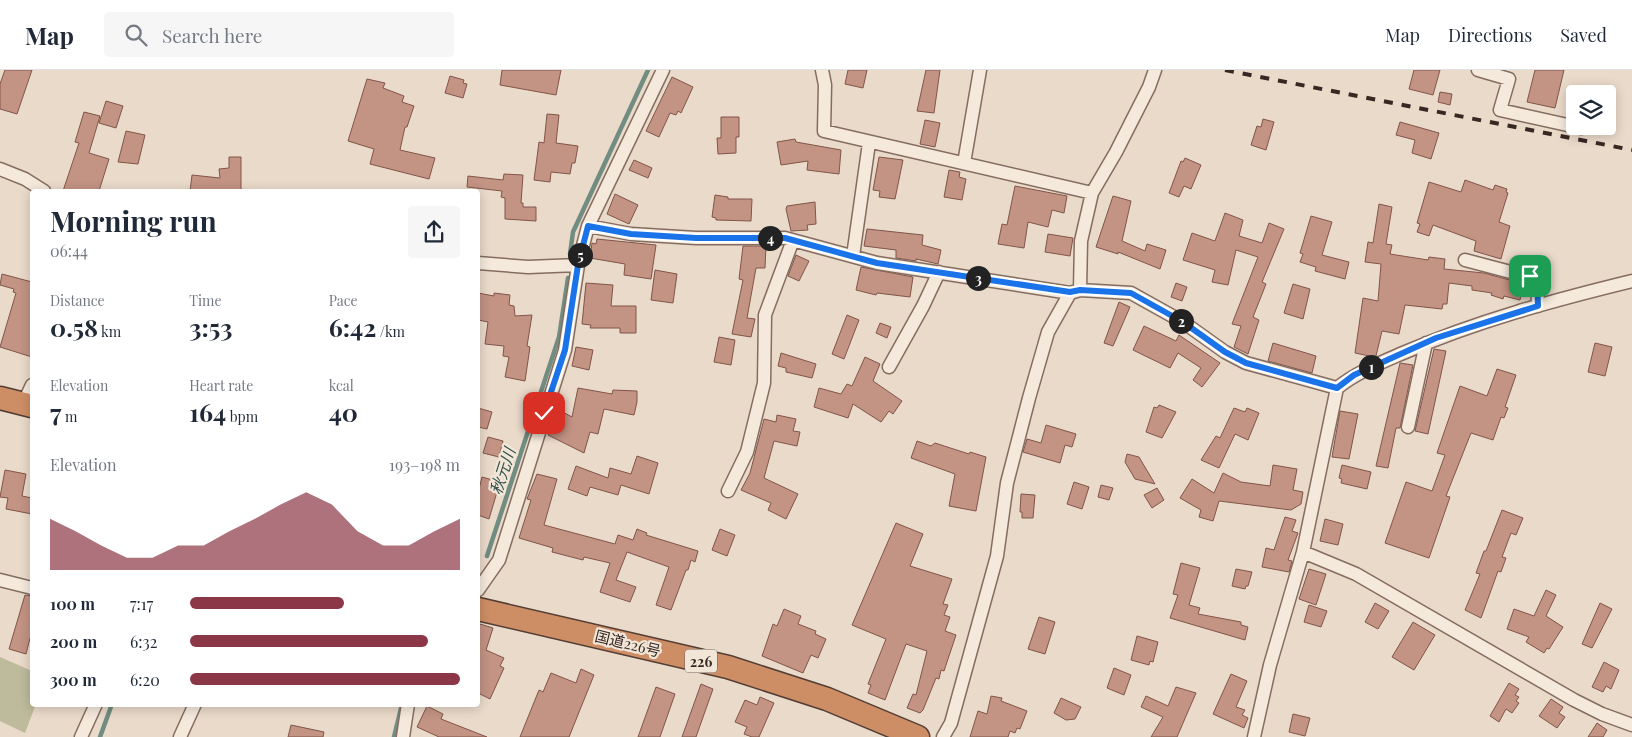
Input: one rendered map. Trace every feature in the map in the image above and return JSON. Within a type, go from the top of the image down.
[{"type":"highway","points":[[0,398],[29,398]]},
{"type":"highway","name":"国道226号","points":[[480,610],[539,622],[728,667],[826,699],[918,737]]},
{"type":"street","points":[[480,587],[499,560],[565,350],[578,265],[588,226],[663,70]]},
{"type":"street","points":[[822,70],[825,85],[824,132],[1092,193]]},
{"type":"street","points":[[964,163],[980,70]]},
{"type":"street","points":[[943,737],[951,723],[996,556],[1007,483],[1048,332],[1075,291],[1081,241],[1092,193],[1116,152],[1149,87],[1155,70]]},
{"type":"street","points":[[1478,70],[1509,79],[1500,110],[1566,125]]},
{"type":"street","points":[[853,256],[869,143]]},
{"type":"street","points":[[0,169],[25,179],[41,189]]},
{"type":"street","points":[[588,226],[631,234],[696,238],[785,238],[877,263],[1075,291],[1131,293],[1183,322],[1225,352],[1246,363],[1337,388]]},
{"type":"street","points":[[728,491],[747,452],[764,383],[765,315],[793,240]]},
{"type":"street","points":[[1465,260],[1537,279],[1538,306]]},
{"type":"street","points":[[480,262],[528,267],[578,265]]},
{"type":"street","points":[[889,367],[923,306],[939,272]]},
{"type":"street","points":[[1254,737],[1270,665],[1303,552],[1337,388],[1354,375],[1426,343],[1482,322],[1632,281]]},
{"type":"street","points":[[1408,427],[1426,343]]},
{"type":"street","points":[[1303,552],[1356,574],[1574,700],[1602,714],[1632,725]]},
{"type":"street","points":[[0,580],[30,588]]},
{"type":"street","points":[[80,737],[95,707]]},
{"type":"street","points":[[180,737],[194,707]]},
{"type":"street","points":[[403,737],[408,707]]},
{"type":"shaded area","points":[[0,657],[30,670],[30,707],[35,707],[25,733],[0,721]]},
{"type":"building","points":[[5,70],[32,70],[17,114],[0,109],[0,84]]},
{"type":"building","points":[[502,70],[561,70],[556,95],[500,85]]},
{"type":"building","points":[[848,70],[867,70],[863,88],[845,84]]},
{"type":"building","points":[[926,70],[940,70],[934,113],[917,111]]},
{"type":"building","points":[[1414,70],[1440,70],[1433,95],[1409,89]]},
{"type":"building","points":[[1535,70],[1564,70],[1555,108],[1527,102]]},
{"type":"building","points":[[450,76],[464,80],[463,83],[467,84],[463,98],[445,93]]},
{"type":"building","points":[[672,77],[693,87],[681,113],[678,111],[676,115],[670,113],[659,137],[646,131]]},
{"type":"building","points":[[367,79],[385,83],[383,88],[404,96],[402,102],[414,106],[407,127],[405,127],[400,150],[435,158],[429,179],[370,164],[374,149],[348,141]]},
{"type":"building","points":[[1440,92],[1452,94],[1450,105],[1438,102]]},
{"type":"building","points":[[106,101],[123,106],[116,128],[99,123]]},
{"type":"building","points":[[84,112],[100,116],[89,153],[109,159],[100,189],[64,189],[79,143],[75,142]]},
{"type":"building","points":[[547,114],[559,115],[556,143],[578,146],[575,163],[572,163],[570,174],[551,172],[550,182],[534,180],[539,142],[544,143]]},
{"type":"building","points":[[721,117],[739,117],[739,137],[736,137],[736,153],[718,154],[717,138],[721,138]]},
{"type":"building","points":[[1263,119],[1274,122],[1266,150],[1251,145],[1257,126],[1261,127]]},
{"type":"building","points":[[925,120],[940,123],[935,147],[920,144]]},
{"type":"building","points":[[1400,122],[1439,133],[1431,159],[1412,153],[1415,140],[1396,135]]},
{"type":"building","points":[[126,131],[145,135],[138,164],[118,162]]},
{"type":"building","points":[[795,139],[796,142],[841,150],[839,174],[807,170],[808,161],[781,165],[777,142]]},
{"type":"building","points":[[229,157],[241,157],[241,189],[190,189],[192,175],[220,178],[219,169],[229,168]]},
{"type":"building","points":[[879,157],[903,160],[895,199],[879,197],[880,191],[873,190]]},
{"type":"building","points":[[1185,158],[1201,165],[1191,189],[1184,186],[1179,197],[1169,193],[1181,161],[1183,162]]},
{"type":"building","points":[[634,160],[652,168],[648,178],[629,170]]},
{"type":"building","points":[[949,170],[960,172],[959,177],[966,179],[962,200],[944,197]]},
{"type":"building","points":[[504,174],[523,175],[521,203],[523,203],[523,207],[536,207],[536,221],[505,219],[505,198],[501,197],[502,191],[467,187],[468,176],[503,180]]},
{"type":"building","points":[[1465,180],[1493,190],[1495,185],[1507,189],[1506,192],[1508,193],[1499,222],[1510,226],[1501,259],[1474,251],[1476,241],[1433,225],[1429,236],[1417,232],[1420,224],[1417,223],[1429,182],[1461,192]]},
{"type":"building","points":[[1015,186],[1067,196],[1064,213],[1052,210],[1048,227],[1028,222],[1024,248],[998,244],[1002,224],[1007,225]]},
{"type":"building","points":[[615,194],[638,205],[629,224],[607,214]]},
{"type":"building","points":[[715,195],[728,197],[728,199],[752,199],[751,221],[716,220],[716,218],[712,217]]},
{"type":"building","points":[[1113,196],[1131,201],[1122,241],[1145,251],[1147,244],[1166,250],[1160,269],[1118,252],[1118,254],[1096,247]]},
{"type":"building","points":[[815,202],[816,224],[807,225],[808,230],[791,231],[787,206]]},
{"type":"building","points":[[1379,204],[1392,207],[1386,244],[1392,245],[1390,254],[1428,260],[1429,257],[1445,259],[1444,269],[1484,273],[1524,284],[1520,300],[1504,296],[1503,299],[1491,295],[1492,293],[1472,290],[1472,286],[1449,283],[1447,304],[1443,304],[1442,309],[1405,305],[1399,334],[1382,331],[1376,356],[1374,357],[1355,353],[1363,298],[1378,301],[1381,264],[1365,262],[1368,242],[1373,243]]},
{"type":"building","points":[[1225,213],[1243,220],[1239,236],[1262,243],[1269,223],[1284,229],[1262,282],[1266,284],[1253,317],[1259,320],[1248,354],[1234,347],[1241,326],[1232,324],[1258,257],[1236,250],[1228,285],[1212,282],[1215,270],[1183,260],[1192,233],[1215,241]]},
{"type":"building","points":[[1311,216],[1332,222],[1322,255],[1349,262],[1345,279],[1315,271],[1316,267],[1300,262],[1303,254],[1300,253]]},
{"type":"building","points":[[867,229],[923,235],[922,245],[941,250],[938,264],[916,259],[916,261],[896,258],[896,250],[864,246]]},
{"type":"building","points":[[1048,234],[1073,238],[1070,256],[1045,252]]},
{"type":"building","points":[[597,239],[656,245],[651,279],[624,275],[625,264],[590,258],[592,243],[596,244]]},
{"type":"building","points":[[743,246],[766,246],[765,268],[756,268],[747,318],[755,319],[751,337],[732,334],[743,280],[739,279]]},
{"type":"building","points":[[796,255],[809,261],[799,281],[788,276]]},
{"type":"building","points":[[861,267],[913,277],[910,297],[877,293],[876,295],[856,290]]},
{"type":"building","points":[[655,270],[677,274],[673,303],[651,300]]},
{"type":"building","points":[[2,274],[30,281],[30,356],[0,347],[16,293],[13,292],[14,289],[0,285]]},
{"type":"building","points":[[586,283],[613,285],[611,306],[636,306],[636,333],[620,333],[620,328],[590,328],[591,325],[582,324]]},
{"type":"building","points":[[1176,283],[1187,287],[1182,301],[1171,297]]},
{"type":"building","points":[[1293,284],[1310,289],[1303,319],[1284,313]]},
{"type":"building","points":[[480,293],[494,296],[494,293],[510,295],[509,305],[514,306],[515,316],[532,315],[527,346],[530,347],[525,381],[505,377],[509,357],[503,356],[504,346],[485,344],[488,322],[480,320]]},
{"type":"building","points":[[1119,302],[1130,307],[1113,346],[1104,343]]},
{"type":"building","points":[[847,315],[859,320],[844,359],[832,354]]},
{"type":"building","points":[[880,323],[891,327],[887,338],[876,333]]},
{"type":"building","points":[[1144,326],[1176,341],[1179,335],[1220,363],[1202,387],[1193,380],[1201,368],[1178,353],[1170,368],[1133,350]]},
{"type":"building","points":[[719,337],[735,340],[731,365],[714,362]]},
{"type":"building","points":[[1273,343],[1316,356],[1312,373],[1268,361]]},
{"type":"building","points":[[1595,343],[1612,347],[1605,376],[1588,372]]},
{"type":"building","points":[[576,347],[593,350],[589,370],[572,366]]},
{"type":"building","points":[[1434,349],[1446,351],[1428,434],[1415,431]]},
{"type":"building","points":[[781,353],[816,364],[812,378],[786,372],[786,368],[778,366]]},
{"type":"building","points":[[865,357],[880,364],[873,381],[902,401],[893,414],[889,411],[881,422],[853,404],[848,418],[814,407],[819,388],[841,394],[847,384],[852,386]]},
{"type":"building","points":[[1400,363],[1413,365],[1400,428],[1396,428],[1388,468],[1376,466]]},
{"type":"building","points":[[1497,369],[1516,375],[1505,407],[1508,408],[1504,418],[1501,417],[1493,440],[1471,433],[1446,496],[1450,497],[1429,558],[1385,543],[1406,482],[1432,491],[1445,455],[1437,453],[1460,386],[1487,396]]},
{"type":"building","points":[[578,388],[612,394],[613,390],[637,391],[634,415],[604,409],[598,434],[590,432],[584,453],[548,435],[561,411],[572,417]]},
{"type":"building","points":[[1159,405],[1176,412],[1162,438],[1146,432],[1154,407],[1157,408]]},
{"type":"building","points":[[1234,408],[1245,412],[1247,408],[1259,413],[1248,440],[1235,434],[1219,468],[1201,460],[1216,436],[1220,438]]},
{"type":"building","points":[[480,409],[492,412],[487,429],[480,427]]},
{"type":"building","points":[[1340,411],[1358,414],[1349,459],[1332,457]]},
{"type":"building","points":[[777,415],[796,419],[793,431],[800,432],[797,446],[774,441],[764,478],[798,494],[786,519],[768,510],[771,503],[741,490],[750,473],[764,419],[776,422]]},
{"type":"building","points":[[1046,425],[1076,434],[1072,447],[1065,445],[1060,463],[1023,452],[1027,439],[1041,443]]},
{"type":"building","points":[[488,437],[503,441],[499,457],[483,453]]},
{"type":"building","points":[[917,441],[931,446],[935,443],[969,454],[970,452],[986,457],[976,511],[949,506],[955,474],[911,458]]},
{"type":"building","points":[[1127,454],[1139,457],[1155,484],[1135,479],[1125,462]]},
{"type":"building","points":[[637,456],[658,463],[649,494],[621,485],[618,495],[590,487],[587,496],[568,489],[576,466],[608,478],[610,468],[631,474]]},
{"type":"building","points":[[1273,465],[1297,469],[1293,490],[1303,492],[1301,504],[1291,510],[1219,501],[1213,521],[1199,517],[1201,510],[1180,498],[1192,479],[1214,493],[1223,473],[1241,482],[1270,486]]},
{"type":"building","points":[[1342,465],[1371,472],[1367,489],[1341,483],[1342,479],[1339,478]]},
{"type":"building","points":[[5,470],[26,474],[22,496],[30,498],[30,514],[6,509],[8,498],[0,497]]},
{"type":"building","points":[[537,474],[557,479],[544,525],[615,544],[618,535],[633,540],[637,529],[647,533],[646,535],[698,551],[695,562],[691,560],[688,570],[686,570],[671,610],[656,605],[669,567],[627,552],[616,580],[636,587],[630,602],[600,592],[610,563],[584,557],[583,560],[552,552],[553,548],[519,538],[531,500],[527,499]]},
{"type":"building","points":[[482,477],[500,482],[489,519],[480,516],[480,485]]},
{"type":"building","points":[[1074,482],[1089,487],[1082,509],[1067,504]]},
{"type":"building","points":[[1101,485],[1113,488],[1109,500],[1098,497]]},
{"type":"building","points":[[1157,488],[1164,500],[1152,508],[1144,495]]},
{"type":"building","points":[[1021,494],[1035,495],[1033,518],[1022,518],[1022,512],[1020,512]]},
{"type":"building","points":[[1502,510],[1523,518],[1516,535],[1511,533],[1502,557],[1506,558],[1501,572],[1498,571],[1481,618],[1465,610],[1480,574],[1476,573],[1484,551],[1486,551]]},
{"type":"building","points":[[1285,517],[1296,520],[1292,531],[1298,533],[1288,560],[1292,561],[1289,572],[1262,567],[1266,548],[1274,550]]},
{"type":"building","points":[[1325,519],[1343,524],[1338,545],[1320,541]]},
{"type":"building","points":[[896,523],[923,534],[910,566],[952,579],[943,604],[948,605],[944,615],[950,617],[945,631],[956,635],[944,671],[941,670],[939,679],[936,678],[920,713],[907,708],[913,694],[916,695],[927,651],[906,644],[885,700],[868,693],[871,685],[868,684],[886,639],[852,625]]},
{"type":"building","points":[[720,529],[735,535],[727,556],[712,550]]},
{"type":"building","points":[[1181,563],[1200,568],[1189,605],[1200,608],[1198,614],[1241,622],[1241,625],[1248,627],[1245,640],[1170,618],[1178,595],[1173,594]]},
{"type":"building","points":[[1236,569],[1252,572],[1248,586],[1245,589],[1232,586]]},
{"type":"building","points":[[1309,569],[1326,574],[1316,605],[1299,599]]},
{"type":"building","points":[[1546,590],[1556,595],[1546,616],[1563,627],[1549,649],[1547,648],[1544,653],[1526,642],[1529,637],[1507,629],[1514,609],[1534,616]]},
{"type":"building","points":[[25,595],[30,596],[30,638],[26,654],[9,649]]},
{"type":"building","points":[[1375,603],[1389,611],[1378,629],[1365,622]]},
{"type":"building","points":[[1600,603],[1612,609],[1592,648],[1582,644]]},
{"type":"building","points":[[1309,605],[1327,611],[1321,627],[1304,622]]},
{"type":"building","points":[[784,609],[801,616],[798,624],[816,631],[815,634],[826,639],[818,658],[811,655],[803,673],[762,656],[773,624],[777,626]]},
{"type":"building","points":[[1039,617],[1055,622],[1045,654],[1028,649]]},
{"type":"building","points":[[1413,622],[1435,635],[1414,670],[1392,657]]},
{"type":"building","points":[[480,624],[493,628],[486,650],[504,658],[500,666],[504,668],[490,699],[480,694]]},
{"type":"building","points":[[1137,636],[1158,642],[1153,662],[1150,661],[1149,665],[1131,660]]},
{"type":"building","points":[[1604,662],[1619,670],[1611,689],[1606,686],[1603,692],[1592,687]]},
{"type":"building","points":[[1114,668],[1131,675],[1124,695],[1107,688]]},
{"type":"building","points":[[581,669],[594,675],[569,737],[520,737],[539,690],[543,692],[551,673],[576,683]]},
{"type":"building","points":[[1231,674],[1247,681],[1236,707],[1245,710],[1242,715],[1248,718],[1244,728],[1213,714]]},
{"type":"building","points":[[1509,683],[1519,689],[1515,695],[1519,697],[1516,701],[1519,703],[1512,713],[1506,709],[1499,722],[1490,716]]},
{"type":"building","points":[[701,684],[713,689],[696,737],[682,737]]},
{"type":"building","points":[[656,687],[675,694],[660,737],[638,737]]},
{"type":"building","points":[[1176,687],[1196,693],[1177,737],[1151,737],[1163,717],[1141,707],[1146,696],[1168,706]]},
{"type":"building","points":[[991,696],[1002,698],[1001,701],[1027,711],[1020,729],[1017,728],[1015,733],[1010,731],[1008,737],[970,737],[978,711],[987,714]]},
{"type":"building","points":[[760,697],[774,703],[759,737],[752,737],[744,734],[747,727],[735,722],[745,700],[757,705]]},
{"type":"building","points":[[1061,698],[1081,707],[1075,719],[1066,720],[1054,713]]},
{"type":"building","points":[[1551,699],[1563,707],[1559,713],[1565,717],[1557,728],[1539,716]]},
{"type":"building","points":[[427,707],[429,707],[443,714],[441,719],[487,737],[439,737],[417,727]]},
{"type":"building","points":[[1293,714],[1310,718],[1305,736],[1289,732]]},
{"type":"building","points":[[1597,723],[1607,730],[1603,737],[1588,737]]},
{"type":"building","points":[[291,725],[324,732],[323,737],[288,737]]},
{"type":"waterway","name":"秋元川","points":[[570,254],[573,232],[648,70]]},
{"type":"waterway","name":"秋元川","points":[[487,556],[559,337],[568,278]]},
{"type":"waterway","points":[[100,737],[111,707]]},
{"type":"waterway","name":"秋元川","points":[[394,737],[401,707]]},
{"type":"railway","points":[[1225,70],[1632,150]]},
{"type":"route","points":[[544,413],[565,350],[578,265],[588,226],[631,234],[696,238],[785,238],[877,263],[1070,292],[1080,290],[1131,293],[1183,322],[1225,352],[1246,363],[1337,388],[1354,375],[1436,338],[1538,306],[1537,279],[1530,276]]}]
